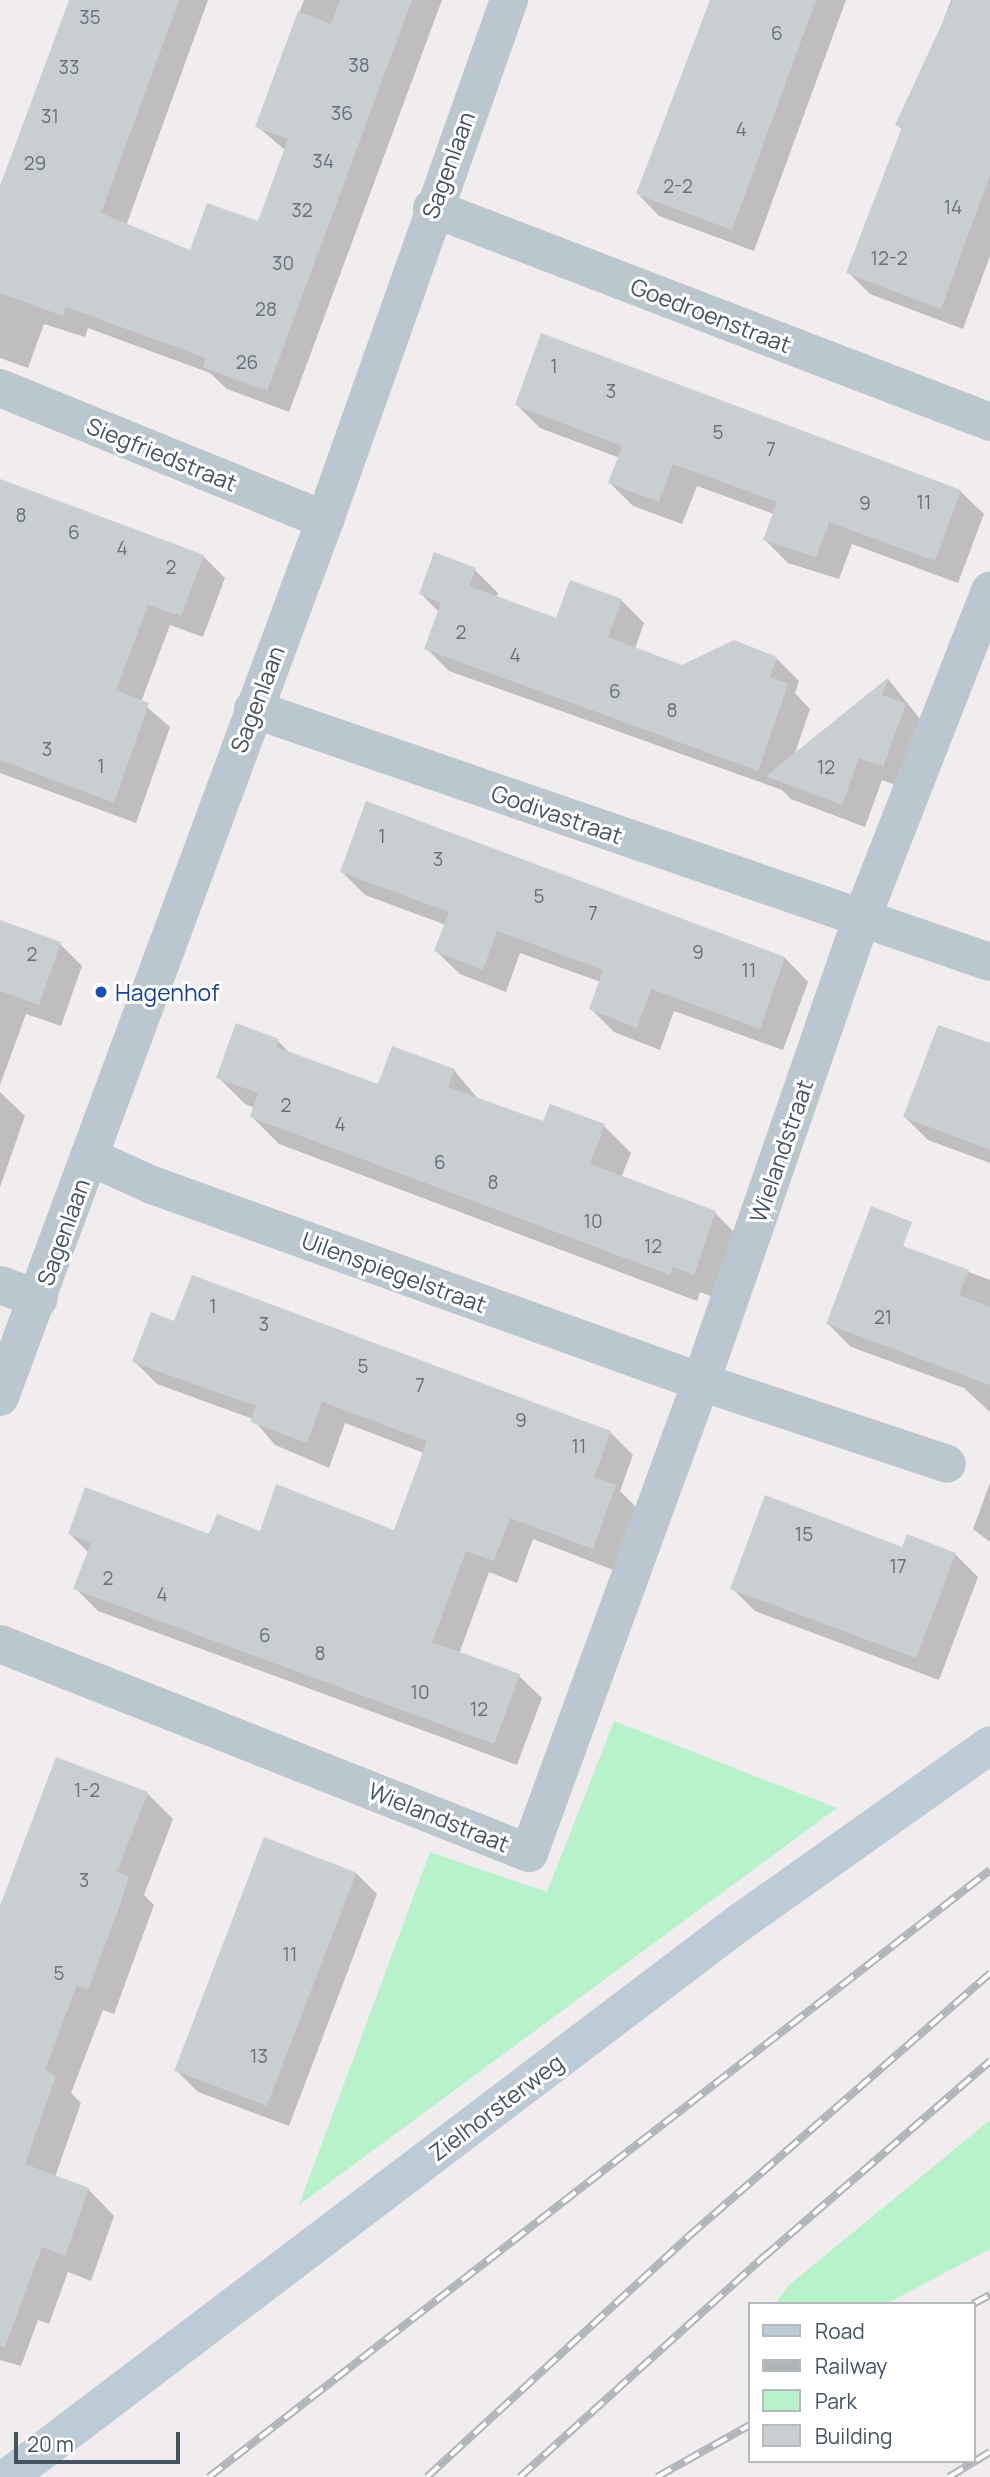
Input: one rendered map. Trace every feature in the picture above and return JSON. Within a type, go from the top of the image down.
[{"type":"main road","name":"Zielhorsterweg","points":[[8,2477],[739,1923],[990,1745]]},
{"type":"street","name":"Sagenlaan","points":[[0,1397],[39,1299],[253,709],[325,520],[432,208],[509,0]]},
{"type":"street","name":"Goedroenstraat","points":[[432,208],[990,422]]},
{"type":"street","name":"Siegfriedstraat","points":[[0,387],[325,520]]},
{"type":"street","name":"Wielandstraat","points":[[0,1644],[529,1853],[701,1382],[861,920],[990,590]]},
{"type":"street","name":"Godivastraat","points":[[253,709],[861,920]]},
{"type":"street","points":[[861,920],[990,962]]},
{"type":"street","name":"Uilenspiegelstraat","points":[[89,1157],[152,1185],[701,1382]]},
{"type":"street","points":[[0,1285],[39,1299]]},
{"type":"street","points":[[701,1382],[947,1464]]},
{"type":"green space","points":[[614,1721],[837,1808],[299,2205],[430,1852],[547,1892]]},
{"type":"green space","points":[[990,2120],[990,2249],[890,2302],[776,2302],[789,2285]]},
{"type":"building","points":[[69,0],[179,0],[101,213],[190,250],[207,203],[258,221],[288,139],[255,127],[298,11],[331,24],[340,0],[412,0],[267,391],[203,367],[206,358],[66,307],[63,316],[0,293],[0,186]]},
{"type":"building","points":[[710,0],[816,0],[732,230],[636,194]]},
{"type":"building","points":[[953,0],[990,0],[990,175],[941,309],[846,273],[902,127],[895,125]]},
{"type":"building","points":[[541,333],[961,490],[935,561],[829,522],[816,557],[763,540],[777,502],[673,464],[659,502],[608,483],[622,446],[515,405]]},
{"type":"building","points":[[0,479],[204,555],[181,616],[148,605],[116,690],[149,703],[114,803],[0,760]]},
{"type":"building","points":[[434,552],[476,568],[469,586],[556,618],[570,580],[622,599],[608,637],[682,665],[734,640],[777,657],[770,677],[788,684],[758,771],[424,649],[441,603],[419,594]]},
{"type":"building","points":[[889,677],[882,695],[906,704],[883,767],[859,758],[842,805],[766,776]]},
{"type":"building","points":[[366,801],[785,957],[760,1029],[651,989],[637,1028],[589,1009],[603,970],[497,931],[483,970],[434,951],[449,912],[340,872]]},
{"type":"building","points":[[0,920],[61,942],[39,1005],[0,991]]},
{"type":"building","points":[[236,1023],[279,1039],[276,1047],[378,1084],[392,1046],[455,1069],[448,1087],[543,1121],[550,1104],[605,1124],[590,1164],[716,1211],[694,1275],[673,1267],[670,1275],[250,1117],[258,1093],[216,1078]]},
{"type":"building","points":[[938,1025],[990,1043],[990,1150],[903,1117]]},
{"type":"building","points":[[871,1206],[912,1222],[903,1246],[969,1270],[959,1295],[990,1307],[990,1385],[826,1324]]},
{"type":"building","points":[[192,1275],[611,1431],[594,1477],[616,1485],[593,1549],[510,1518],[494,1561],[466,1551],[432,1642],[520,1674],[494,1744],[73,1589],[91,1543],[68,1534],[85,1487],[209,1534],[217,1514],[260,1531],[276,1484],[394,1530],[427,1441],[322,1402],[307,1443],[250,1422],[256,1406],[132,1362],[151,1312],[174,1321]]},
{"type":"building","points":[[765,1495],[902,1547],[907,1534],[956,1553],[916,1658],[730,1589]]},
{"type":"building","points":[[56,1757],[148,1792],[117,1872],[129,1877],[119,1908],[88,1990],[77,1985],[45,2070],[56,2076],[25,2164],[89,2188],[65,2256],[42,2247],[5,2347],[0,2346],[0,1906]]},
{"type":"building","points":[[264,1837],[356,1872],[267,2106],[174,2070]]},
{"type":"railway","points":[[209,2477],[990,1870]]},
{"type":"railway","points":[[427,2477],[689,2236],[990,1973]]},
{"type":"railway","points":[[520,2477],[765,2256],[990,2061]]},
{"type":"railway","points":[[976,2302],[990,2295]]},
{"type":"railway","points":[[657,2477],[748,2426]]},
{"type":"railway","points":[[976,2461],[990,2452]]},
{"type":"railway","points":[[949,2477],[972,2463]]},
{"type":"place","name":"Hagenhof","points":[[101,992]]}]
